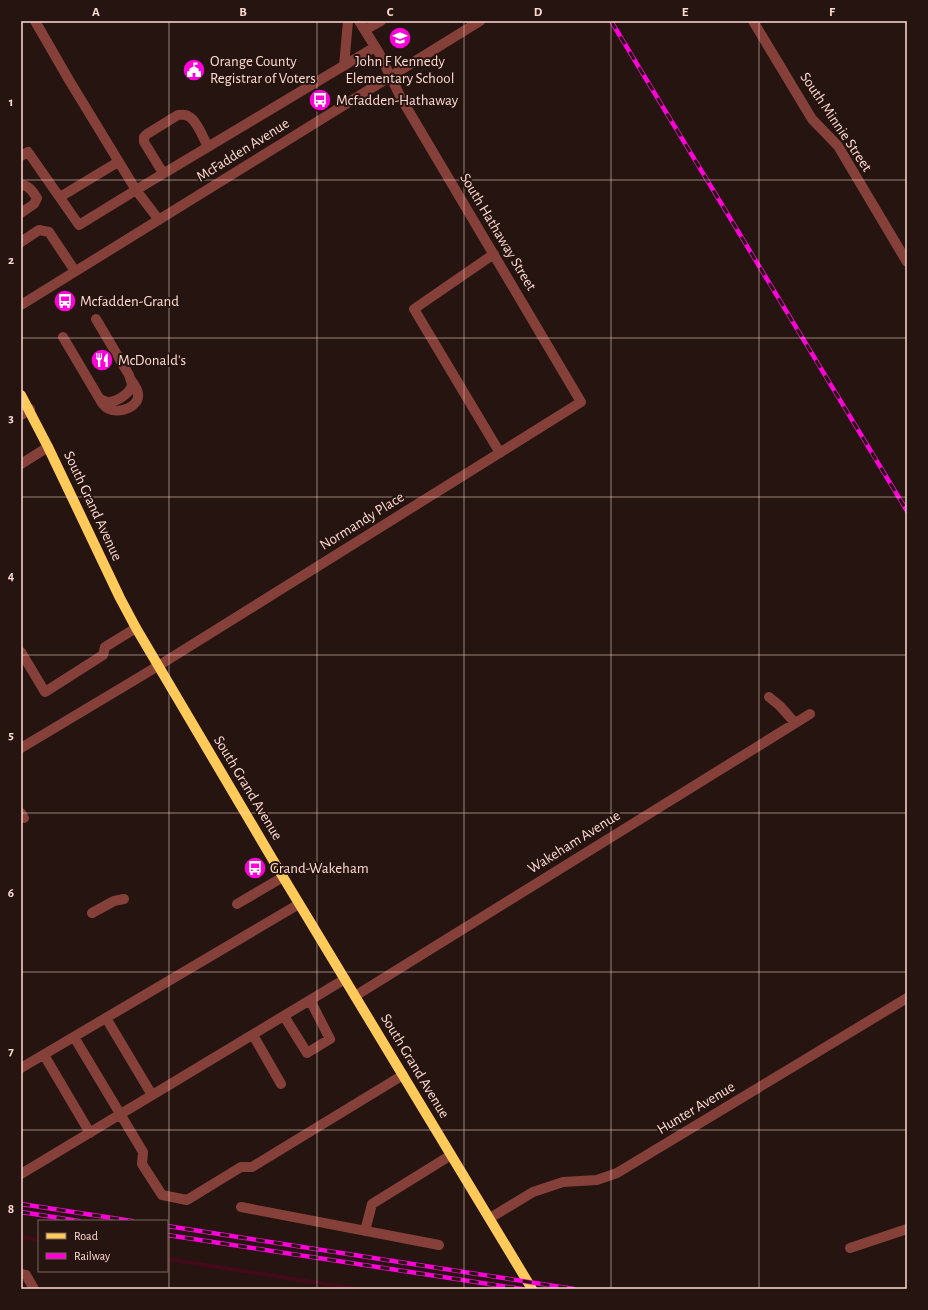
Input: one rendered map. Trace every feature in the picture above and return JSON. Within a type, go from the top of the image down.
[{"type":"main road","name":"South Grand Avenue","points":[[21,395],[25,412],[48,446],[117,592],[136,628],[283,876],[532,1289]]},
{"type":"street","points":[[35,21],[118,162],[136,190],[159,220]]},
{"type":"street","points":[[344,66],[348,21]]},
{"type":"street","name":"South Hathaway Street","points":[[359,21],[375,47],[402,98],[581,402]]},
{"type":"street","points":[[365,30],[381,21]]},
{"type":"street","name":"McFadden Avenue","points":[[21,305],[480,21]]},
{"type":"street","name":"South Minnie Street","points":[[753,21],[812,119],[838,146],[907,262]]},
{"type":"street","points":[[21,156],[28,152],[79,224],[375,47]]},
{"type":"street","points":[[163,174],[144,142],[144,137],[147,134],[178,116],[189,116],[193,120],[208,147]]},
{"type":"street","points":[[60,197],[118,162]]},
{"type":"street","points":[[21,185],[25,185],[32,190],[37,198],[34,204],[21,213]]},
{"type":"street","points":[[21,242],[39,230],[49,232],[74,272]]},
{"type":"street","points":[[494,254],[414,309],[500,453]]},
{"type":"street","points":[[62,337],[100,399],[110,402],[119,398],[132,388],[131,380],[96,319]]},
{"type":"street","name":"Normandy Place","points":[[21,748],[158,666],[581,402]]},
{"type":"street","points":[[21,464],[48,446]]},
{"type":"street","points":[[21,652],[45,692],[103,655],[105,647],[136,628]]},
{"type":"street","points":[[769,697],[780,706],[795,723]]},
{"type":"street","name":"Wakeham Avenue","points":[[355,996],[810,714]]},
{"type":"street","points":[[237,904],[283,876]]},
{"type":"street","points":[[92,913],[114,901],[124,899]]},
{"type":"street","points":[[21,1068],[300,904]]},
{"type":"street","points":[[21,1174],[345,979]]},
{"type":"street","name":"Hunter Avenue","points":[[490,1218],[533,1192],[562,1182],[597,1180],[617,1173],[907,998]]},
{"type":"street","points":[[284,1016],[307,1053],[330,1039],[310,1000]]},
{"type":"street","points":[[106,1018],[152,1095]]},
{"type":"street","points":[[253,1035],[281,1084]]},
{"type":"street","points":[[74,1037],[143,1152],[142,1164],[162,1195],[187,1200],[241,1167],[252,1167],[403,1075]]},
{"type":"street","points":[[44,1055],[90,1133]]},
{"type":"street","points":[[366,1231],[372,1204],[451,1155]]},
{"type":"street","points":[[241,1207],[440,1245]]},
{"type":"street","points":[[850,1248],[907,1229]]},
{"type":"street","points":[[21,1274],[26,1275],[34,1289]]},
{"type":"waterway","points":[[21,1237],[38,1240]]},
{"type":"waterway","points":[[168,1259],[357,1289]]},
{"type":"railway","points":[[611,21],[907,511]]},
{"type":"railway","points":[[21,1204],[125,1220]]},
{"type":"railway","points":[[21,1212],[73,1220]]},
{"type":"railway","points":[[168,1226],[574,1289]]},
{"type":"railway","points":[[168,1235],[522,1289]]},
{"type":"place","name":"John F Kennedy Elementary School","points":[[400,38]]},
{"type":"place","name":"Orange County Registrar of Voters","points":[[194,70]]},
{"type":"place","name":"Mcfadden-Hathaway","points":[[320,100]]},
{"type":"place","name":"Mcfadden-Grand","points":[[65,301]]},
{"type":"place","name":"McDonald's","points":[[102,360]]},
{"type":"place","name":"Grand-Wakeham","points":[[255,868]]}]
